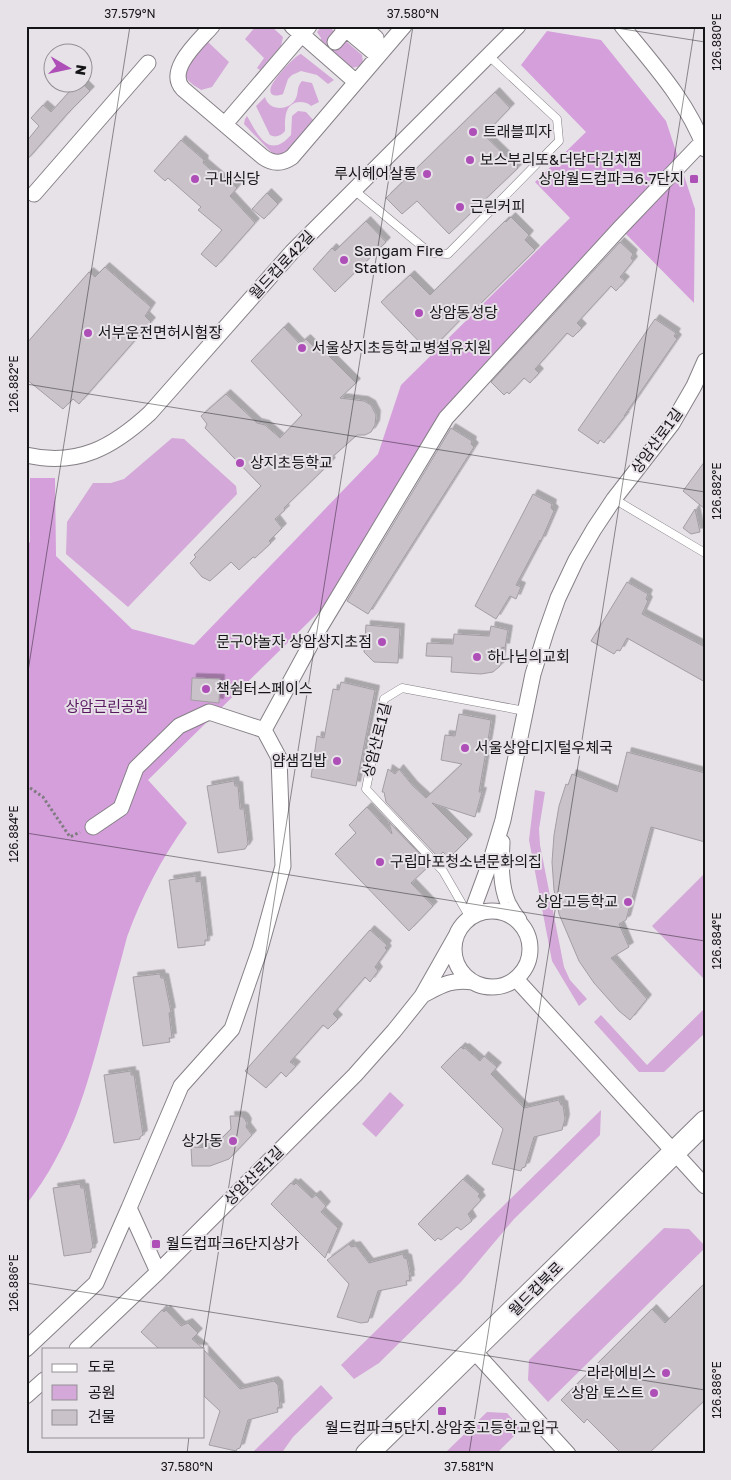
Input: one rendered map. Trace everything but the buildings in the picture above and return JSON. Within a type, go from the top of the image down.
[{"type":"main road","name":"월드컵북로","points":[[367,1454],[705,1122]]},
{"type":"street","points":[[212,26],[183,61],[179,69],[178,82],[183,89],[274,163],[287,161],[292,157],[404,26]]},
{"type":"street","name":"월드컵로42길","points":[[26,455],[55,459],[92,453],[130,431],[150,413],[292,252],[518,26]]},
{"type":"street","points":[[264,730],[319,629],[446,418],[613,235],[704,143],[689,114],[671,87],[622,26]]},
{"type":"street","points":[[335,42],[344,28],[378,56]]},
{"type":"street","points":[[225,124],[301,29],[356,82]]},
{"type":"street","points":[[32,196],[148,64]]},
{"type":"street","name":"상암산로1길","points":[[502,820],[525,711],[541,649],[558,598],[576,560],[594,529],[614,499],[672,424],[694,386],[705,361]]},
{"type":"street","points":[[26,1349],[96,1283],[181,1086],[232,1029],[260,949],[283,866],[279,758],[264,730],[209,712],[179,726],[136,768],[121,808],[93,827]]},
{"type":"street","points":[[470,917],[491,860],[502,820]]},
{"type":"street","points":[[422,996],[444,984],[458,980],[485,986],[503,985],[516,979],[525,969],[529,960],[528,934],[508,902],[504,885],[501,861],[502,820]]},
{"type":"street","points":[[422,996],[461,927],[470,917],[480,912],[493,910],[506,913],[520,922]]},
{"type":"street","points":[[456,936],[454,953],[458,965],[473,982]]},
{"type":"street","points":[[516,979],[705,1186]]},
{"type":"street","name":"상암산로1길","points":[[78,1348],[158,1272],[355,1075],[422,996]]},
{"type":"street","points":[[129,1208],[158,1272]]},
{"type":"street","points":[[474,1351],[568,1454]]},
{"type":"street","points":[[26,1396],[42,1382]]},
{"type":"lane","points":[[354,190],[430,252],[448,254],[560,140],[557,120],[489,56]]},
{"type":"lane","points":[[614,499],[705,554]]},
{"type":"lane","name":"상암산로1길","points":[[470,917],[443,870],[366,789],[384,699],[402,688],[525,711]]},
{"type":"path","points":[[26,785],[43,797],[70,837],[93,827]]},
{"type":"green space","points":[[256,26],[271,26],[283,37],[281,46],[260,70],[257,68],[264,58],[245,39]]},
{"type":"green space","points":[[322,26],[328,26],[362,55],[363,63],[361,66],[351,68],[320,42],[321,38],[317,32]]},
{"type":"green space","name":"상암근린공원","points":[[547,31],[601,40],[666,121],[695,209],[694,303],[620,228],[571,275],[385,506],[329,602],[148,780],[187,823],[153,878],[139,907],[127,937],[91,1070],[76,1116],[55,1161],[26,1205],[26,545],[30,542],[30,478],[55,478],[56,556],[132,629],[194,645],[378,454],[401,385],[570,218],[535,182],[586,132],[521,65]]},
{"type":"green space","points":[[208,42],[229,62],[212,87],[201,90],[188,80],[186,71],[191,60]]},
{"type":"green space","points":[[301,54],[334,80],[328,84],[317,75],[301,71],[288,79],[283,94],[272,94],[270,90],[276,79],[289,63]]},
{"type":"green space","points":[[302,81],[312,83],[319,102],[311,106],[308,103],[302,102],[291,105],[286,112],[285,131],[278,136],[270,135],[256,106],[265,97],[270,105],[274,107],[283,108],[292,104]]},
{"type":"green space","points":[[298,111],[306,112],[314,121],[285,154],[273,154],[244,124],[247,116],[265,142],[270,145],[276,145],[291,135],[292,116]]},
{"type":"green space","points":[[172,438],[184,439],[236,486],[237,494],[128,607],[66,554],[67,522],[93,483],[111,483],[124,479]]},
{"type":"green space","points":[[535,790],[545,792],[539,829],[540,845],[564,967],[570,980],[587,999],[579,1006],[552,961],[529,840]]},
{"type":"green space","points":[[705,873],[705,980],[652,926]]},
{"type":"green space","points":[[705,1008],[705,1033],[664,1072],[639,1072],[594,1022],[601,1015],[647,1065]]},
{"type":"green space","points":[[390,1092],[404,1105],[376,1137],[362,1124]]},
{"type":"green space","points":[[601,1110],[600,1135],[514,1219],[461,1282],[379,1363],[354,1379],[341,1365]]},
{"type":"green space","points":[[664,1228],[689,1229],[705,1248],[548,1402],[528,1380],[529,1360]]},
{"type":"green space","points":[[321,1385],[333,1398],[293,1437],[281,1454],[251,1454]]},
{"type":"green space","points":[[487,1412],[507,1413],[521,1429],[496,1454],[444,1454]]},
{"type":"place","name":"트래블피자","points":[[473,132]]},
{"type":"place","name":"보스부리또&더담다김치찜","points":[[470,160]]},
{"type":"place","name":"루시헤어살롱","points":[[427,174]]},
{"type":"place","name":"구내식당","points":[[195,179]]},
{"type":"place","name":"상암월드컵파크6.7단지","points":[[694,179]]},
{"type":"place","name":"근린커피","points":[[460,207]]},
{"type":"place","name":"Sangam Fire Station","points":[[344,260]]},
{"type":"place","name":"상암동성당","points":[[419,313]]},
{"type":"place","name":"서부운전면허시험장","points":[[88,333]]},
{"type":"place","name":"서울상지초등학교병설유치원","points":[[302,348]]},
{"type":"place","name":"상지초등학교","points":[[240,463]]},
{"type":"place","name":"문구야놀자 상암상지초점","points":[[382,642]]},
{"type":"place","name":"하나님의교회","points":[[477,657]]},
{"type":"place","name":"책쉼터스페이스","points":[[206,689]]},
{"type":"place","name":"서울상암디지털우체국","points":[[465,748]]},
{"type":"place","name":"얌샘김밥","points":[[337,761]]},
{"type":"place","name":"구립마포청소년문화의집","points":[[380,862]]},
{"type":"place","name":"상암고등학교","points":[[628,902]]},
{"type":"place","name":"상가동","points":[[233,1141]]},
{"type":"place","name":"월드컵파크6단지상가","points":[[156,1244]]},
{"type":"place","name":"라라에비스","points":[[666,1373]]},
{"type":"place","name":"상암 토스트","points":[[654,1393]]},
{"type":"place","name":"월드컵파크5단지.상암중고등학교입구","points":[[442,1411]]}]
